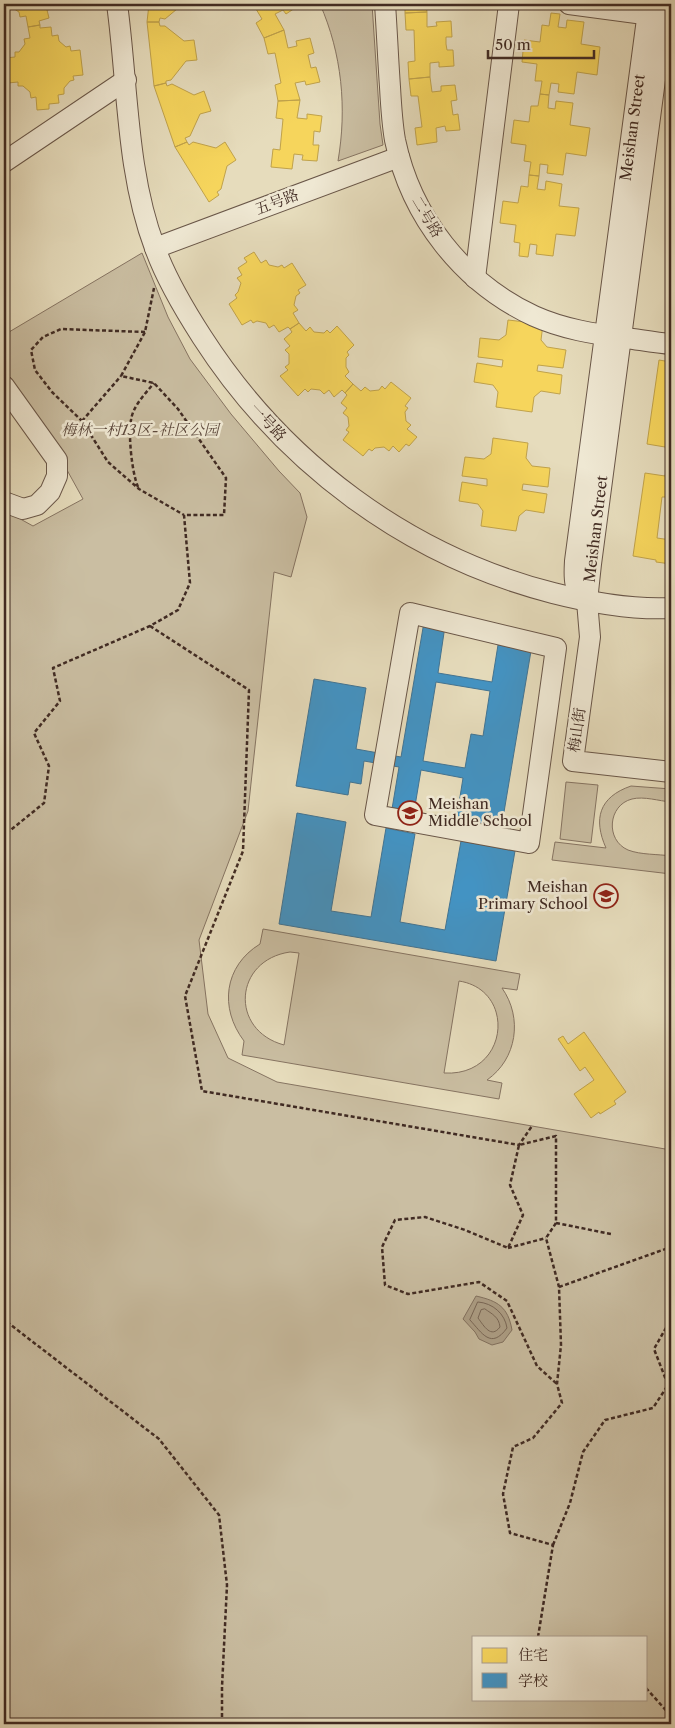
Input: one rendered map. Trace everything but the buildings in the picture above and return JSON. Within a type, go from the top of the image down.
[{"type":"street","name":"一号路","points":[[117,4],[132,143],[142,207],[155,248],[188,315],[222,368],[263,418],[307,462],[357,502],[410,536],[467,564],[526,586],[587,601],[616,606],[671,608]]},
{"type":"street","name":"二号路","points":[[385,4],[392,123],[399,157],[408,184],[420,210],[436,235],[454,257],[475,278],[507,301],[535,316],[558,325],[613,337],[671,344]]},
{"type":"street","points":[[475,278],[510,4]]},
{"type":"street","points":[[569,4],[656,10]]},
{"type":"street","name":"Meishan Street","points":[[587,601],[613,337],[656,10]]},
{"type":"street","points":[[4,162],[126,80]]},
{"type":"street","name":"五号路","points":[[155,248],[399,157]]},
{"type":"street","points":[[4,386],[57,460],[56,476],[50,492],[37,505],[23,508],[4,502]]},
{"type":"street","name":"梅山街","points":[[587,601],[590,637],[573,761],[671,772]]},
{"type":"street","points":[[410,613],[556,648],[546,719],[529,843],[375,815],[410,613]]},
{"type":"street","points":[[546,719],[578,723]]},
{"type":"path","points":[[82,421],[121,376],[145,332],[154,286]]},
{"type":"path","points":[[121,376],[154,384],[178,409],[226,478],[224,515],[184,515],[139,489],[108,462],[82,421],[52,392],[35,370],[31,350],[43,337],[61,329],[145,332]]},
{"type":"path","points":[[139,489],[132,455],[131,419],[141,399],[154,384]]},
{"type":"path","points":[[4,866],[7,833],[44,803],[49,766],[34,733],[60,701],[54,668],[150,626],[178,610],[190,583],[184,515]]},
{"type":"path","points":[[150,626],[249,690],[243,851],[185,996],[202,1091],[519,1144],[556,1136],[556,1223],[546,1238],[508,1248],[465,1230],[425,1217],[395,1220],[382,1248],[385,1285],[408,1294],[479,1282],[507,1301],[537,1366],[558,1384]]},
{"type":"path","points":[[508,1248],[523,1214],[510,1185],[519,1144],[532,1126]]},
{"type":"path","points":[[556,1223],[611,1234]]},
{"type":"path","points":[[546,1238],[559,1287],[561,1345],[558,1384],[562,1404],[533,1438],[513,1448],[503,1494],[510,1533],[553,1545]]},
{"type":"path","points":[[559,1287],[671,1247]]},
{"type":"path","points":[[4,1316],[7,1322],[159,1439],[219,1515],[227,1585],[222,1724]]},
{"type":"path","points":[[538,1636],[553,1545],[570,1503],[583,1452],[605,1420],[653,1408],[668,1385],[654,1349],[671,1319]]},
{"type":"path","points":[[648,1690],[671,1716]]},
{"type":"green space","points":[[320,4],[372,4],[383,145],[338,161],[342,121],[341,81],[333,42]]},
{"type":"green space","name":"梅林一村13区-社区公园","points":[[142,253],[168,317],[190,359],[231,414],[300,493],[307,517],[291,577],[274,572],[248,811],[199,940],[208,1014],[228,1058],[277,1082],[671,1150],[671,1724],[4,1724],[4,510],[33,526],[83,499],[35,412],[4,369],[4,335]]},
{"type":"green space","points":[[566,782],[598,785],[591,843],[560,839]]},
{"type":"green space","points":[[631,786],[671,789],[671,802],[641,798],[632,799],[624,803],[618,808],[612,823],[616,839],[621,845],[633,852],[671,856],[671,874],[552,860],[555,842],[606,848],[600,828],[602,810],[612,796]]},
{"type":"green space","points":[[263,929],[520,974],[517,990],[502,988],[513,1012],[514,1037],[505,1061],[487,1080],[502,1083],[499,1099],[242,1055],[244,1041],[231,1015],[229,988],[239,964],[248,953],[260,944]],"holes":[[[290,952],[299,953],[284,1045],[266,1037],[254,1025],[247,1011],[245,996],[249,981],[258,968],[271,958]],[[459,981],[478,988],[490,1000],[497,1015],[498,1032],[493,1048],[482,1062],[466,1071],[444,1073]]]},
{"type":"water","points":[[476,1296],[490,1300],[505,1310],[512,1330],[503,1342],[492,1345],[479,1339],[463,1319]]},
{"type":"place","name":"Meishan Middle School","points":[[410,813]]},
{"type":"place","name":"Meishan Primary School","points":[[606,896]]}]
